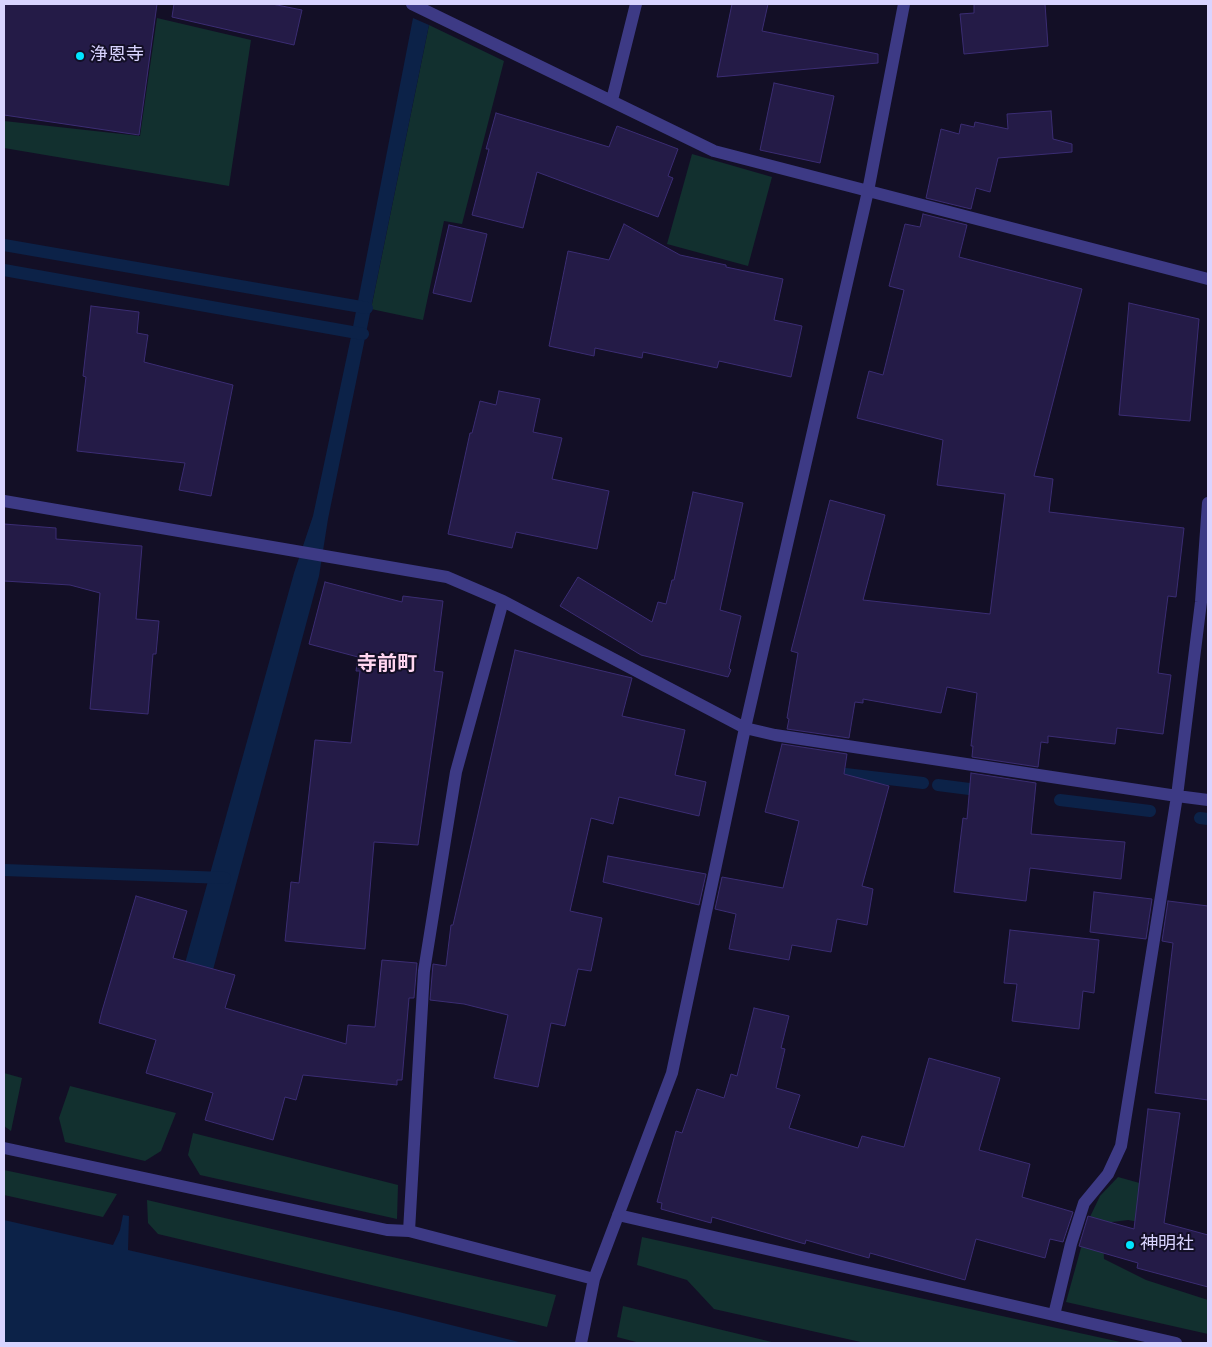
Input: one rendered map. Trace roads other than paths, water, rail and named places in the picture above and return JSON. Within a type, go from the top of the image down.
[{"type":"street","points":[[412,4],[714,151],[1208,278]]},
{"type":"street","points":[[612,100],[636,4]]},
{"type":"street","points":[[580,1343],[594,1279],[672,1073],[745,728],[868,190],[904,4]]},
{"type":"street","points":[[4,501],[447,577],[503,601],[745,728],[775,735],[1208,800]]},
{"type":"street","points":[[1054,1316],[1071,1244],[1084,1203],[1108,1174],[1121,1146],[1177,796],[1201,602],[1208,503]]},
{"type":"street","points":[[409,1232],[424,971],[456,772],[503,601]]},
{"type":"street","points":[[4,1148],[387,1230],[409,1232],[594,1279]]},
{"type":"street","points":[[618,1216],[1176,1343]]},
{"type":"water","points":[[413,18],[429,25],[328,519],[319,576],[203,1007],[175,999],[294,573],[313,516],[352,332]]},
{"type":"water","points":[[123,1215],[129,1216],[128,1250],[399,1312],[523,1343],[4,1343],[4,1220],[113,1245],[120,1230]]},
{"type":"waterway","points":[[4,245],[367,308]]},
{"type":"waterway","points":[[4,270],[363,334]]},
{"type":"waterway","points":[[828,772],[923,783]]},
{"type":"waterway","points":[[938,785],[985,791]]},
{"type":"waterway","points":[[1060,800],[1150,811]]},
{"type":"waterway","points":[[1200,818],[1208,819]]},
{"type":"waterway","points":[[4,870],[225,878]]},
{"type":"place","name":"浄恩寺","points":[[80,56]]},
{"type":"place","name":"神明社","points":[[1130,1245]]},
{"type":"district","name":"寺前町","points":[[387,665]]}]
